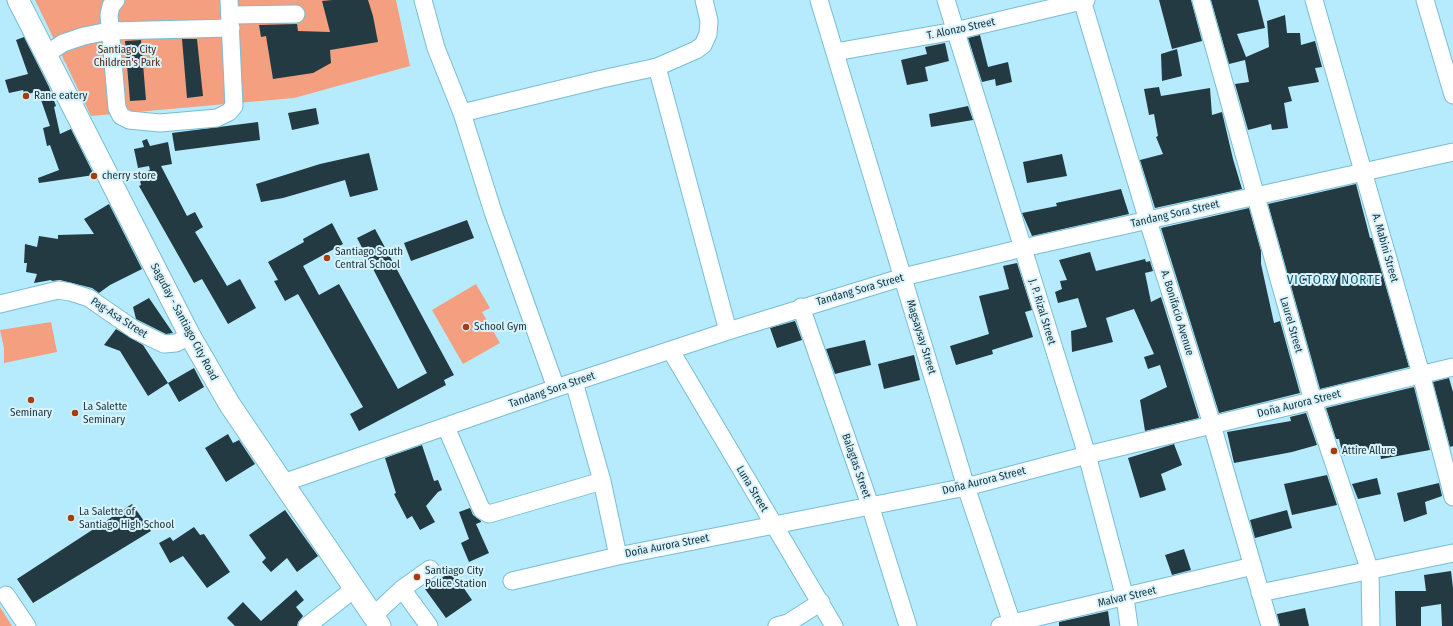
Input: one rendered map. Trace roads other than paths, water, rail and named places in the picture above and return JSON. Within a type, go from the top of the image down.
[{"type":"main road","name":"Saguday - Santiago City Road","points":[[18,0],[190,336],[230,405],[376,621]]},
{"type":"street","points":[[116,0],[111,6],[109,15],[109,31],[117,108],[121,116],[129,120],[160,123],[217,118],[229,112],[234,106],[230,14]]},
{"type":"street","points":[[423,0],[436,48],[462,113],[493,212],[556,388]]},
{"type":"street","points":[[462,113],[657,67],[696,50],[703,44],[708,34],[709,21],[704,0]]},
{"type":"street","name":"Magsaysay Street","points":[[820,0],[966,487],[1009,625]]},
{"type":"street","name":"J. P. Rizal Street","points":[[946,0],[1087,455],[1125,598],[1129,626]]},
{"type":"street","name":"T. Alonzo Street","points":[[835,52],[955,31],[1083,0]]},
{"type":"street","name":"A. Bonifacio Avenue","points":[[1083,0],[1148,221],[1212,426],[1270,626]]},
{"type":"street","name":"Laurel Street","points":[[1201,0],[1254,196],[1313,401],[1370,571],[1372,626]]},
{"type":"street","name":"A. Mabini Street","points":[[1314,0],[1421,374],[1453,497]]},
{"type":"street","points":[[1425,0],[1453,95]]},
{"type":"street","points":[[45,55],[63,43],[84,36],[109,31],[230,14],[296,14]]},
{"type":"street","points":[[657,67],[728,331]]},
{"type":"street","name":"Tandang Sora Street","points":[[283,483],[574,382],[671,352],[801,307],[903,277],[1023,248],[1453,152]]},
{"type":"street","name":"Pag-Asa Street","points":[[0,304],[58,290],[70,292],[89,298],[135,330],[164,344],[176,343],[190,336]]},
{"type":"street","name":"Balagtas Street","points":[[801,307],[870,506],[908,626]]},
{"type":"street","name":"Luna Street","points":[[671,352],[834,626]]},
{"type":"street","name":"Doña Aurora Street","points":[[512,581],[618,556],[966,487],[1087,455],[1453,367]]},
{"type":"street","points":[[574,382],[602,481],[618,556]]},
{"type":"street","points":[[446,427],[482,510],[489,514],[602,481]]},
{"type":"street","points":[[1260,593],[1453,553]]},
{"type":"street","name":"Malvar Street","points":[[1009,625],[1253,566]]},
{"type":"street","points":[[376,621],[402,589],[430,569]]},
{"type":"street","points":[[402,589],[429,626]]},
{"type":"street","points":[[307,626],[354,590]]},
{"type":"street","points":[[6,594],[28,626]]},
{"type":"street","points":[[777,626],[788,623],[821,602]]},
{"type":"place","name":"Rane eatery","points":[[26,96]]},
{"type":"place","name":"cherry store","points":[[94,176]]},
{"type":"place","name":"Santiago South Central School","points":[[327,258]]},
{"type":"place","name":"School Gym","points":[[466,327]]},
{"type":"place","name":"Seminary","points":[[31,400]]},
{"type":"place","name":"La Salette Seminary","points":[[75,413]]},
{"type":"place","name":"Attire Allure","points":[[1334,451]]},
{"type":"place","name":"La Salette of Santiago High School","points":[[71,518]]},
{"type":"place","name":"Santiago City Police Station","points":[[417,577]]},
{"type":"district","name":"VICTORY NORTE","points":[[1334,280]]},
{"type":"park label","name":"Santiago City Children's Park","points":[[127,56]]}]
